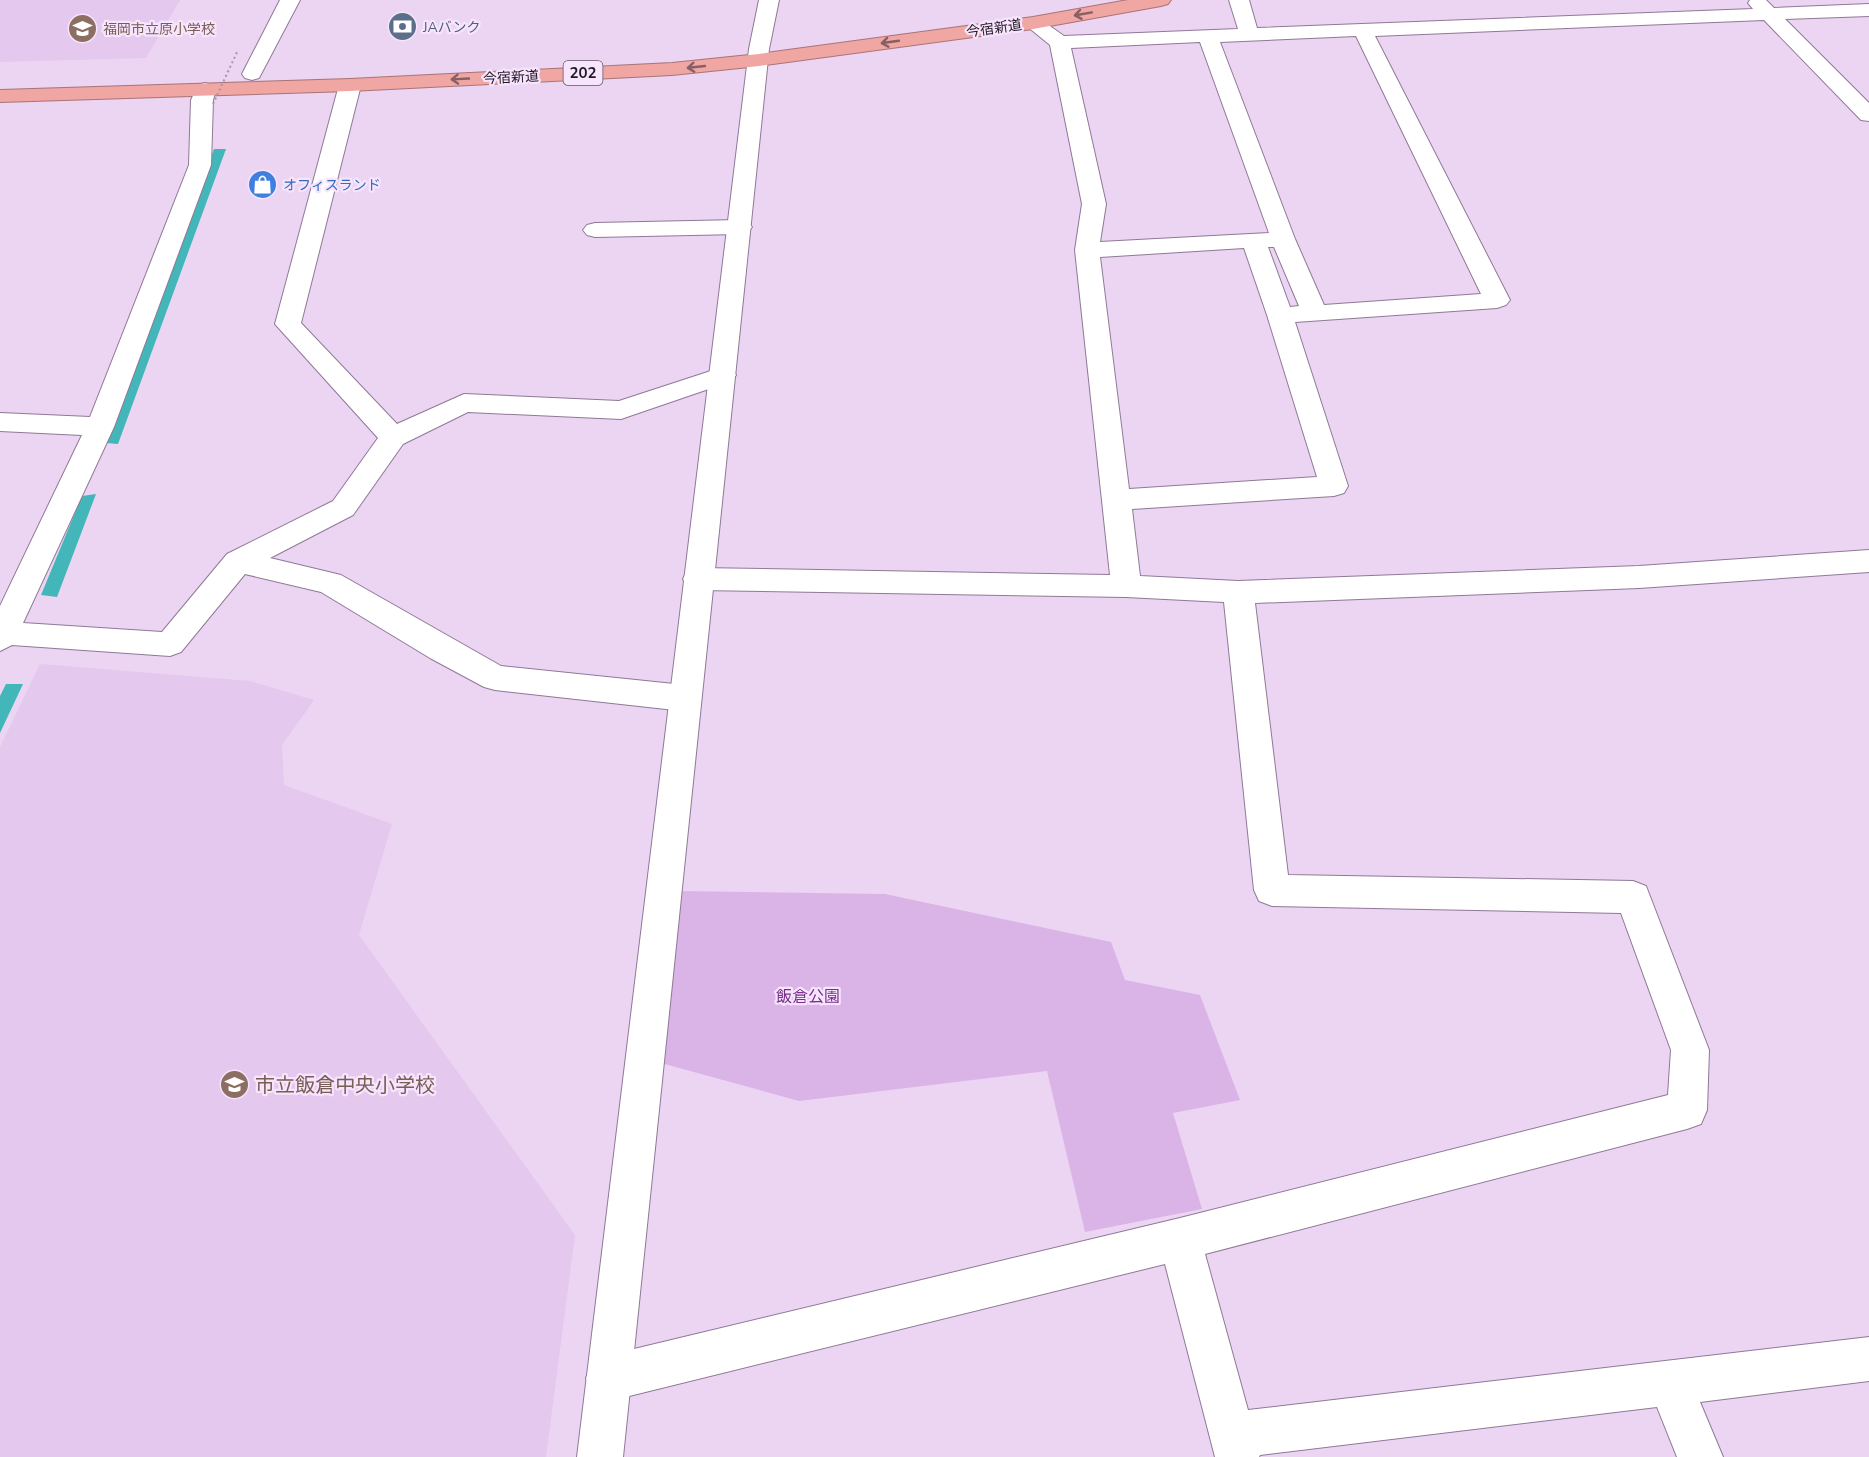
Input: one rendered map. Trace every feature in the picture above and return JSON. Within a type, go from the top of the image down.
[{"type":"highway","name":"今宿新道","points":[[0,96],[209,96],[350,85],[672,69],[759,50],[1063,0]]},
{"type":"highway","name":"今宿新道","points":[[0,80],[252,74],[759,50],[1034,23],[1161,0]]},
{"type":"street","points":[[252,74],[290,0]]},
{"type":"street","points":[[600,1457],[759,50],[769,0]]},
{"type":"street","points":[[1239,0],[1250,34]]},
{"type":"street","points":[[1034,23],[1060,42],[1362,29],[1761,6],[1869,10]]},
{"type":"street","points":[[1761,6],[1869,115]]},
{"type":"street","points":[[1280,315],[1497,300],[1362,29]]},
{"type":"street","points":[[1208,36],[1283,239],[1315,313]]},
{"type":"street","points":[[1060,42],[1094,204],[1087,250],[1126,586]]},
{"type":"street","points":[[350,85],[288,324],[393,437]]},
{"type":"street","points":[[209,96],[202,100],[200,165],[100,427],[1,636],[170,644],[238,562],[343,508],[393,437],[464,403],[621,410],[723,375]]},
{"type":"street","points":[[595,230],[740,227]]},
{"type":"street","points":[[1087,250],[1283,239]]},
{"type":"street","points":[[1115,500],[1334,486],[1280,315],[1253,240]]},
{"type":"street","points":[[0,422],[100,427]]},
{"type":"street","points":[[698,579],[1126,586],[1239,592],[1639,577],[1869,561]]},
{"type":"street","points":[[238,562],[330,583],[441,649],[495,678],[684,698]]},
{"type":"street","points":[[609,1378],[1180,1239],[1687,1110],[1690,1050],[1633,897],[1272,890],[1239,592]]},
{"type":"street","points":[[1180,1239],[1234,1446],[1670,1383],[1869,1359]]},
{"type":"street","points":[[1670,1383],[1700,1457]]},
{"type":"path","points":[[209,96],[238,50]]},
{"type":"shaded area","name":"福岡市立原小学校","points":[[0,0],[180,0],[146,58],[0,62]]},
{"type":"shaded area","points":[[214,149],[226,149],[118,444],[106,443]]},
{"type":"shaded area","points":[[96,494],[57,597],[41,595],[82,496]]},
{"type":"shaded area","name":"市立飯倉中央小学校","points":[[40,664],[250,681],[314,700],[282,745],[284,785],[392,824],[359,935],[575,1235],[546,1457],[0,1457],[0,747]]},
{"type":"shaded area","points":[[6,684],[23,684],[0,733],[0,696]]},
{"type":"green space","name":"飯倉公園","points":[[679,891],[885,894],[1111,942],[1125,980],[1200,995],[1240,1100],[1173,1113],[1202,1209],[1085,1232],[1047,1071],[799,1101],[661,1063]]},
{"type":"place","name":"JAバンク","points":[[402,27]]},
{"type":"place","name":"福岡市立原小学校","points":[[82,29]]},
{"type":"place","name":"オフィスランド","points":[[262,185]]},
{"type":"place","name":"市立飯倉中央小学校","points":[[234,1085]]}]
